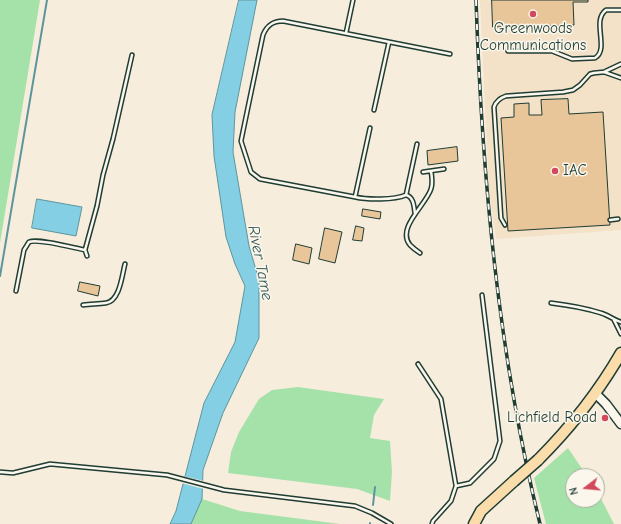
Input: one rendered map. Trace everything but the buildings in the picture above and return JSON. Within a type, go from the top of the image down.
[{"type":"highway","points":[[474,524],[481,511],[538,460],[578,417],[596,394],[621,354]]},
{"type":"main road","points":[[596,394],[606,404],[621,424]]},
{"type":"lane","points":[[346,33],[353,0]]},
{"type":"lane","points":[[508,51],[552,51],[572,59],[595,58],[598,56],[601,49],[600,19],[602,14],[606,10],[621,10]]},
{"type":"lane","points":[[415,214],[412,199],[406,195],[364,199],[260,179],[251,172],[241,141],[263,35],[265,28],[275,21],[283,21],[450,54]]},
{"type":"lane","points":[[374,110],[389,42]]},
{"type":"lane","points":[[87,256],[85,250],[113,139],[132,55]]},
{"type":"lane","points":[[505,225],[501,218],[494,107],[496,103],[501,97],[506,96],[573,90],[590,74],[604,72],[621,64]]},
{"type":"lane","points":[[604,72],[621,78]]},
{"type":"lane","points":[[355,197],[370,128]]},
{"type":"lane","points":[[406,195],[417,144]]},
{"type":"lane","points":[[423,172],[444,169]]},
{"type":"lane","points":[[420,253],[409,244],[407,236],[408,228],[415,214],[430,192],[432,183],[431,171]]},
{"type":"lane","points":[[610,220],[618,219]]},
{"type":"lane","points":[[16,291],[24,250],[32,240],[85,250]]},
{"type":"lane","points":[[83,305],[107,303],[114,299],[125,264]]},
{"type":"lane","points":[[456,486],[470,483],[494,459],[500,441],[482,295]]},
{"type":"lane","points":[[552,303],[569,305],[603,313],[621,322]]},
{"type":"lane","points":[[614,319],[621,334]]},
{"type":"lane","points":[[418,364],[441,399],[456,486],[451,501],[432,524]]},
{"type":"lane","points":[[0,472],[13,473],[50,464],[167,475],[209,487],[241,493],[355,506],[372,513],[391,524]]},
{"type":"shaded area","points":[[480,0],[621,0],[621,230],[496,239],[489,189]]},
{"type":"green space","points":[[0,0],[40,0],[0,243]]},
{"type":"green space","points":[[298,387],[384,399],[374,415],[370,438],[390,441],[392,472],[390,501],[357,489],[228,473],[231,452],[239,432],[259,399],[272,390]]},
{"type":"green space","points":[[568,448],[582,468],[565,468],[565,508],[605,508],[605,507],[614,524],[546,524],[534,478]]},
{"type":"green space","points":[[202,499],[240,511],[340,524],[191,524]]},
{"type":"water","points":[[239,0],[257,0],[235,112],[233,152],[249,246],[259,280],[259,338],[223,413],[203,470],[202,499],[191,524],[170,524],[176,511],[204,403],[235,342],[245,286],[235,264],[226,237],[214,156],[212,115]]},
{"type":"water","points":[[37,199],[82,207],[76,236],[32,228]]},
{"type":"pier","points":[[183,476],[204,481],[204,489],[181,483]]},
{"type":"waterway","points":[[0,276],[47,0]]},
{"type":"waterway","points":[[373,505],[375,487]]},
{"type":"railway","points":[[476,0],[483,132],[494,264],[513,395],[525,460],[540,524]]},
{"type":"place","name":"Greenwoods Communications","points":[[533,14]]},
{"type":"place","name":"IAC","points":[[555,171]]},
{"type":"place","name":"Lichfield Road","points":[[605,418]]},
{"type":"water label","name":"River Tame","points":[[260,263]]}]
